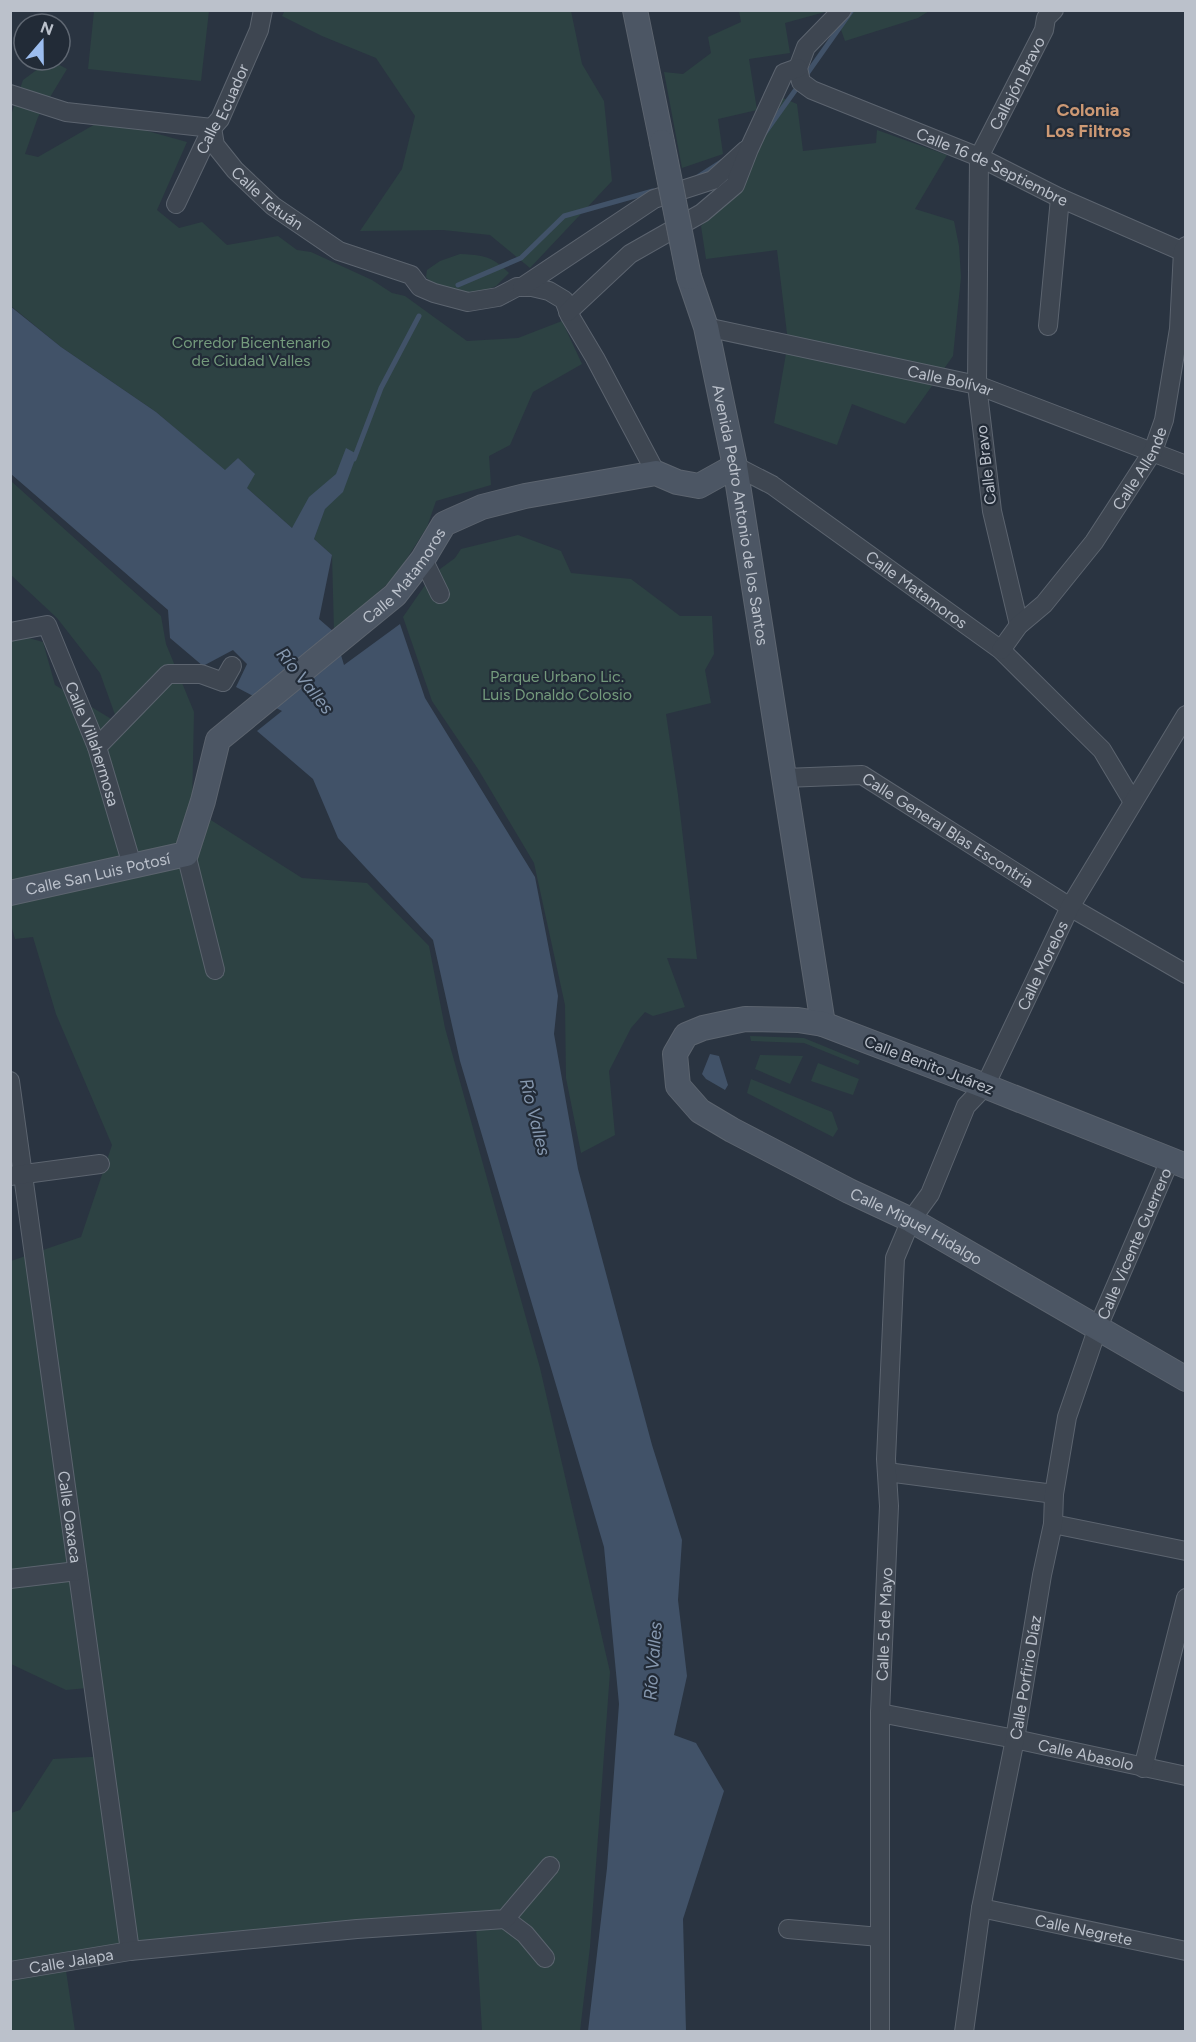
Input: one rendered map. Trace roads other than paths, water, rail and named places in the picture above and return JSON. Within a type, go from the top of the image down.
[{"type":"street","name":"Calle Ecuador","points":[[176,204],[212,128],[220,119],[259,30],[263,10]]},
{"type":"street","name":"Avenida Pedro Antonio de los Santos","points":[[635,10],[689,277],[706,327],[735,466],[823,1024]]},
{"type":"street","points":[[568,312],[630,254],[702,213],[735,185],[750,145],[784,73],[800,75],[806,47],[842,10]]},
{"type":"street","name":"Callejón Bravo","points":[[979,157],[1044,30],[1045,13]]},
{"type":"street","name":"Calle 16 de Septiembre","points":[[800,75],[812,90],[979,157],[1060,198],[1185,250]]},
{"type":"street","points":[[10,94],[66,112],[212,128]]},
{"type":"street","name":"Calle Tetuán","points":[[212,128],[215,145],[235,170],[273,206],[339,251],[411,275],[420,287],[468,302],[498,297],[517,287],[527,287],[654,199],[713,180],[750,145]]},
{"type":"street","name":"Calle Bravo","points":[[979,157],[977,385],[992,511],[1019,625]]},
{"type":"street","points":[[1048,326],[1060,198]]},
{"type":"street","name":"Calle Allende","points":[[1001,650],[1019,625],[1044,604],[1094,542],[1154,451],[1164,420],[1179,329],[1185,250]]},
{"type":"street","points":[[527,287],[549,291],[564,300],[568,312],[656,474]]},
{"type":"street","name":"Calle Bolívar","points":[[706,327],[977,385],[1154,451],[1185,465]]},
{"type":"street","name":"Calle Matamoros","points":[[186,854],[203,801],[218,740],[395,595],[423,559],[444,524],[482,507],[525,496],[656,474],[677,482],[699,486],[735,466],[772,485],[1001,650],[1102,750],[1133,802]]},
{"type":"street","points":[[423,559],[440,594]]},
{"type":"street","name":"Calle Villahermosa","points":[[10,632],[47,625],[97,747],[132,866]]},
{"type":"street","points":[[97,747],[168,674],[201,674],[223,682],[232,666]]},
{"type":"street","name":"Calle Morelos","points":[[911,1220],[930,1194],[966,1106],[985,1086],[1070,907],[1185,715]]},
{"type":"street","name":"Calle General Blas Escontria","points":[[784,778],[862,775],[1070,907],[1185,974]]},
{"type":"street","points":[[186,854],[215,970]]},
{"type":"street","name":"Calle San Luis Potosí","points":[[10,893],[186,854]]},
{"type":"street","name":"Calle Benito Juárez","points":[[675,1054],[686,1035],[703,1028],[735,1021],[745,1019],[798,1020],[823,1024],[1178,1163]]},
{"type":"street","name":"Calle Miguel Hidalgo","points":[[675,1054],[678,1086],[700,1111],[756,1143],[911,1220],[1185,1379]]},
{"type":"street","name":"Calle Oaxaca","points":[[10,1082],[17,1175],[77,1571],[130,1951]]},
{"type":"street","name":"Calle Vicente Guerrero","points":[[1098,1327],[1178,1163]]},
{"type":"street","points":[[17,1175],[100,1164]]},
{"type":"street","name":"Calle 5 de Mayo","points":[[880,2031],[880,1713],[889,1506],[886,1459],[895,1258],[911,1220]]},
{"type":"street","name":"Calle Porfirio Díaz","points":[[964,2031],[981,1908],[1015,1739],[1042,1575],[1053,1524],[1054,1494],[1067,1417],[1098,1327]]},
{"type":"street","points":[[887,1472],[1054,1494]]},
{"type":"street","points":[[1053,1524],[1185,1551]]},
{"type":"street","points":[[10,1579],[77,1571]]},
{"type":"street","points":[[1143,1768],[1185,1598]]},
{"type":"street","name":"Calle Abasolo","points":[[880,1713],[1015,1739],[1185,1776]]},
{"type":"street","points":[[545,1958],[525,1934],[505,1919],[550,1866]]},
{"type":"street","name":"Calle Negrete","points":[[981,1908],[1185,1951]]},
{"type":"street","name":"Calle Jalapa","points":[[10,1971],[130,1951],[357,1929],[505,1919]]},
{"type":"street","points":[[788,1929],[880,1937]]},
{"type":"water","name":"Río Valles","points":[[10,306],[61,347],[156,412],[225,470],[238,458],[255,474],[247,488],[292,528],[309,497],[336,474],[346,448],[357,454],[343,492],[325,509],[314,539],[332,555],[319,619],[334,632],[344,665],[400,624],[425,698],[535,877],[558,996],[554,1034],[578,1169],[652,1445],[682,1540],[678,1600],[687,1676],[674,1735],[696,1743],[724,1791],[683,1919],[686,2031],[588,2031],[607,1868],[619,1704],[604,1547],[460,1061],[433,940],[338,838],[313,779],[257,731],[282,711],[236,687],[247,664],[233,650],[203,666],[170,638],[168,610],[11,474]]},
{"type":"water","points":[[710,1054],[719,1056],[728,1085],[725,1090],[706,1079],[702,1074]]},
{"type":"waterway","points":[[804,78],[852,10]]},
{"type":"waterway","points":[[764,134],[799,85]]},
{"type":"waterway","points":[[696,178],[721,162]]},
{"type":"waterway","points":[[458,285],[521,258],[564,216],[653,191]]},
{"type":"waterway","points":[[354,459],[381,388],[419,316]]},
{"type":"district","name":"Colonia Los Filtros","points":[[1088,120]]},
{"type":"park label","name":"Corredor Bicentenario de Ciudad Valles","points":[[251,351]]},
{"type":"park label","name":"Parque Urbano Lic. Luis Donaldo Colosio","points":[[557,685]]}]
